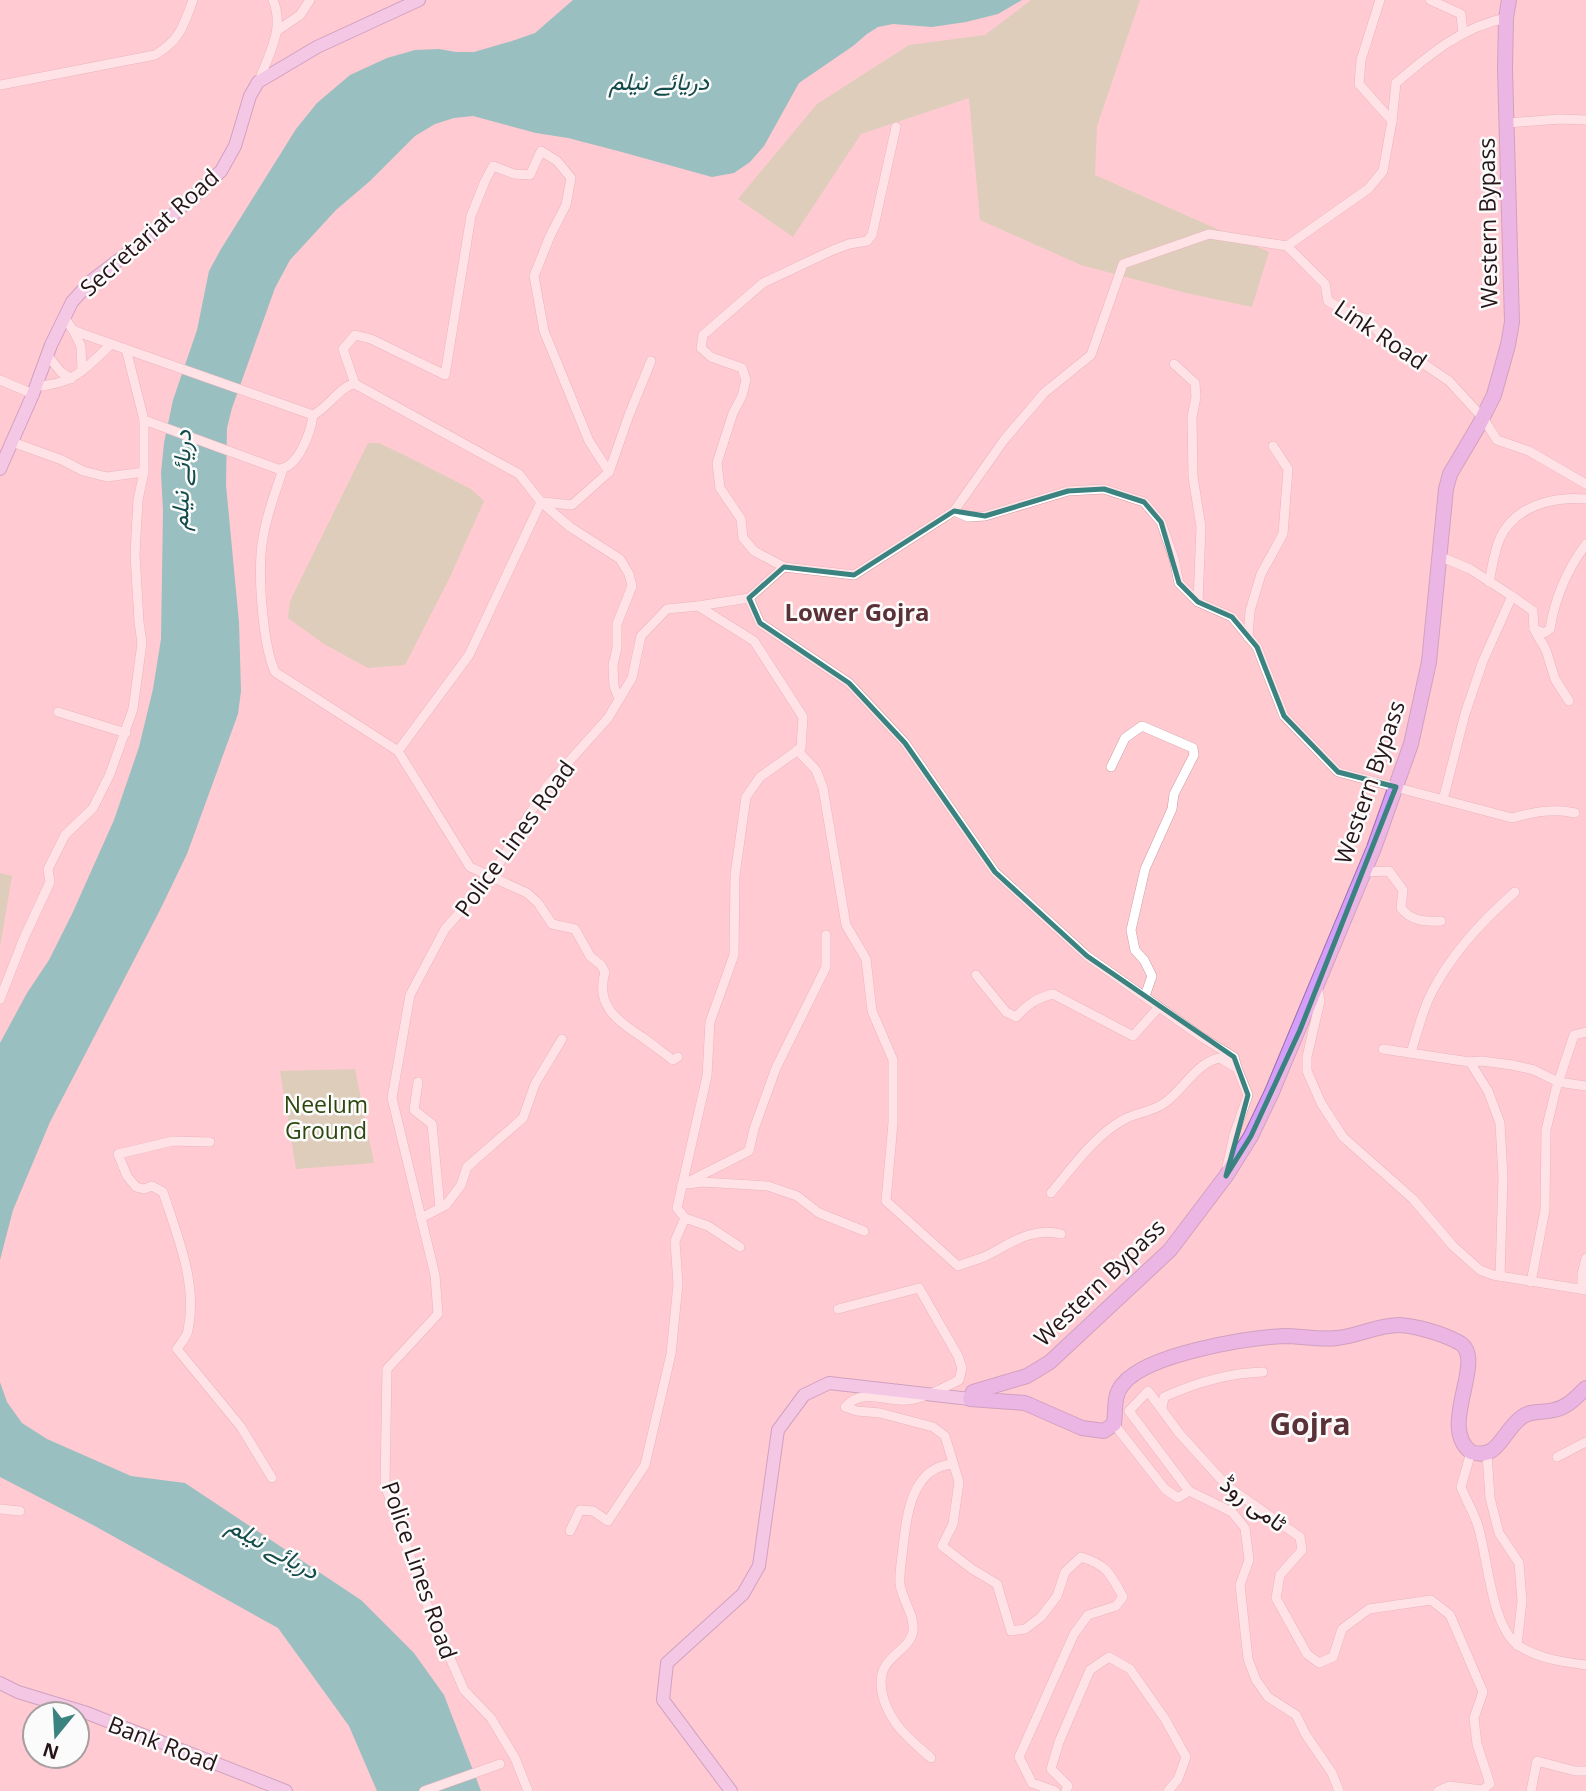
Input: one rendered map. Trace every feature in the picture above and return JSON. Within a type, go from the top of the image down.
[{"type":"highway","name":"Western Bypass","points":[[970,1399],[973,1392],[1027,1376],[1050,1362],[1170,1250],[1226,1176],[1251,1136],[1300,1030],[1396,788],[1411,744],[1429,662],[1442,515],[1450,474],[1483,418],[1501,373],[1512,322],[1506,18],[1509,0]]},
{"type":"highway","points":[[970,1399],[1025,1403],[1082,1428],[1104,1431],[1114,1424],[1115,1402],[1124,1382],[1149,1367],[1182,1353],[1265,1338],[1340,1338],[1384,1326],[1401,1325],[1451,1339],[1463,1345],[1468,1352],[1459,1424],[1462,1442],[1471,1452],[1487,1454],[1494,1450],[1512,1424],[1520,1418],[1528,1413],[1556,1410],[1567,1405],[1586,1388]]},
{"type":"main road","points":[[258,82],[317,47],[418,0]]},
{"type":"main road","name":"Secretariat Road","points":[[0,469],[64,317],[82,290],[150,236],[221,172],[235,146],[250,96],[258,82]]},
{"type":"main road","points":[[731,1791],[663,1700],[667,1663],[743,1594],[760,1566],[778,1430],[804,1395],[829,1383],[970,1399]]},
{"type":"main road","name":"Bank Road","points":[[0,1683],[18,1692],[87,1713],[286,1791]]},
{"type":"street","points":[[0,85],[155,55],[169,47],[179,36],[193,0]]},
{"type":"street","points":[[258,82],[278,30],[279,19],[273,0]]},
{"type":"street","points":[[278,30],[300,15],[310,0]]},
{"type":"street","points":[[1380,0],[1361,60],[1359,84],[1392,121]]},
{"type":"street","points":[[1430,0],[1461,14],[1463,34]]},
{"type":"street","points":[[896,127],[872,235],[867,241],[833,250],[763,283],[703,335],[701,348],[711,357],[742,368],[746,380],[717,463],[720,488],[741,519],[743,538],[754,551],[784,567],[854,575],[954,511],[1004,440],[1044,393],[1091,355],[1123,264],[1209,234],[1287,246],[1368,189],[1383,171],[1396,83],[1447,43],[1482,23],[1506,18]]},
{"type":"street","points":[[1507,123],[1586,120]]},
{"type":"street","points":[[609,472],[589,441],[544,331],[534,275],[566,205],[571,178],[557,160],[541,151],[530,175],[514,174],[493,166],[485,181],[471,216],[445,374],[371,339],[355,335],[343,349],[355,384],[519,474],[541,502],[570,527],[620,559],[629,574],[632,586],[617,624],[617,648],[613,665],[614,686],[619,699]]},
{"type":"street","name":"Link Road","points":[[1287,246],[1325,284],[1328,301],[1367,320],[1381,335],[1449,381],[1483,418]]},
{"type":"street","points":[[64,317],[73,330],[83,355],[82,371]]},
{"type":"street","points":[[73,330],[313,415],[325,409],[343,388],[355,384]]},
{"type":"street","points":[[0,380],[34,390],[52,386],[71,379],[111,344]]},
{"type":"street","points":[[0,999],[50,882],[48,869],[65,835],[93,808],[110,774],[133,709],[142,643],[135,554],[138,500],[144,472],[146,421],[131,351]]},
{"type":"street","points":[[47,355],[61,372],[71,379]]},
{"type":"street","points":[[541,502],[572,505],[609,472],[651,360]]},
{"type":"street","points":[[1174,364],[1195,383],[1196,397],[1192,417],[1193,477],[1201,527],[1198,602]]},
{"type":"street","points":[[313,415],[307,442],[283,470],[269,514],[261,554],[268,656],[275,672],[398,751],[470,867],[527,893],[538,903],[552,924],[575,929],[590,956],[601,964],[605,972],[601,984],[602,997],[611,1011],[627,1029],[673,1060],[678,1057]]},
{"type":"street","points":[[1483,418],[1497,440],[1529,451],[1586,484]]},
{"type":"street","points":[[146,421],[283,470]]},
{"type":"street","points":[[12,442],[62,460],[83,471],[107,477],[144,472]]},
{"type":"street","points":[[1248,637],[1250,611],[1261,574],[1283,534],[1288,468],[1273,446]]},
{"type":"street","points":[[954,511],[968,517],[985,516],[1068,491],[1104,489],[1144,502],[1161,522],[1179,583],[1198,602],[1233,617],[1257,647],[1284,716],[1338,772],[1512,818],[1539,811],[1563,810],[1575,813]]},
{"type":"street","points":[[1489,582],[1500,539],[1512,519],[1540,502],[1586,499]]},
{"type":"street","points":[[398,751],[469,655],[541,502]]},
{"type":"street","points":[[1534,629],[1544,633],[1550,629],[1553,610],[1564,578],[1586,544]]},
{"type":"street","points":[[1439,556],[1470,569],[1533,611],[1534,629],[1546,650],[1555,679],[1569,701]]},
{"type":"street","points":[[784,567],[749,598],[760,622],[849,683],[905,743],[995,872],[1087,956],[1234,1057],[1248,1095],[1234,1135],[1226,1176]]},
{"type":"street","points":[[1443,800],[1478,674],[1512,596]]},
{"type":"street","name":"Police Lines Road","points":[[528,1791],[515,1758],[491,1718],[464,1690],[429,1610],[385,1485],[387,1369],[438,1314],[435,1275],[392,1098],[410,995],[445,929],[491,877],[546,786],[608,718],[632,678],[641,636],[667,609],[698,607],[749,598]]},
{"type":"street","points":[[698,607],[754,641],[803,717],[801,747],[760,777],[746,797],[736,875],[734,955],[710,1022],[707,1076],[677,1208],[685,1218],[708,1226],[740,1247]]},
{"type":"street","points":[[58,712],[126,733]]},
{"type":"street","points":[[1111,767],[1125,738],[1142,726],[1193,748],[1194,755],[1174,794],[1172,809],[1145,869],[1131,930],[1135,950],[1152,976],[1145,996]]},
{"type":"street","points":[[797,750],[816,770],[823,789],[846,925],[866,959],[872,1012],[893,1060],[893,1123],[886,1201],[958,1266],[983,1257],[1015,1238],[1049,1231],[1061,1234]]},
{"type":"street","points":[[1363,872],[1390,871],[1403,890],[1401,908],[1407,916],[1426,922],[1441,921]]},
{"type":"street","points":[[1411,1054],[1432,992],[1438,982],[1483,921],[1515,891]]},
{"type":"street","points":[[682,1185],[749,1150],[776,1068],[826,967],[826,935]]},
{"type":"street","points":[[976,975],[1006,1012],[1016,1017],[1039,997],[1053,994],[1133,1037],[1159,1007]]},
{"type":"street","points":[[1317,984],[1320,1001],[1307,1057],[1307,1071],[1321,1103],[1343,1138],[1413,1199],[1453,1246],[1480,1270],[1531,1282],[1584,1289],[1582,1274],[1586,1258]]},
{"type":"street","points":[[1531,1282],[1545,1210],[1546,1130],[1574,1035],[1586,1032]]},
{"type":"street","points":[[421,1218],[446,1205],[461,1185],[467,1167],[523,1118],[535,1084],[562,1039]]},
{"type":"street","points":[[1383,1049],[1523,1067],[1558,1082],[1586,1086]]},
{"type":"street","points":[[1051,1193],[1108,1130],[1123,1120],[1163,1104],[1209,1060],[1220,1058],[1237,1068]]},
{"type":"street","points":[[1470,1062],[1488,1091],[1500,1123],[1503,1177],[1500,1276]]},
{"type":"street","points":[[418,1082],[414,1110],[432,1124],[440,1208]]},
{"type":"street","points":[[210,1142],[173,1141],[118,1154],[127,1176],[136,1187],[144,1189],[152,1186],[163,1192],[186,1262],[190,1296],[188,1333],[177,1349],[241,1427],[272,1478]]},
{"type":"street","points":[[682,1185],[702,1181],[768,1186],[797,1196],[819,1213],[864,1231]]},
{"type":"street","points":[[570,1531],[580,1510],[593,1511],[608,1521],[645,1465],[671,1354],[678,1284],[675,1241],[685,1218]]},
{"type":"street","points":[[838,1309],[919,1288],[958,1356],[962,1368],[959,1380],[932,1393],[907,1400],[868,1396],[852,1399],[845,1407],[933,1427],[945,1436],[959,1482],[957,1509],[942,1546],[997,1584],[1011,1631],[1025,1629],[1041,1617],[1057,1596],[1065,1572],[1081,1557],[1099,1562],[1113,1578],[1123,1597],[1116,1606],[1088,1615],[1074,1634],[1019,1757],[1032,1783],[1055,1791]]},
{"type":"street","points":[[1162,1408],[1164,1397],[1186,1386],[1244,1373],[1263,1372]]},
{"type":"street","name":"ٹامی روڈ","points":[[1114,1424],[1165,1489],[1178,1498],[1189,1491],[1129,1410],[1148,1391],[1179,1433],[1227,1486],[1300,1537],[1302,1550],[1280,1575],[1276,1598],[1307,1654],[1319,1663],[1333,1657],[1342,1629],[1369,1609],[1431,1600],[1450,1615],[1483,1692],[1475,1718],[1476,1744],[1490,1784],[1482,1790]]},
{"type":"street","points":[[1557,1457],[1586,1443]]},
{"type":"street","points":[[1471,1452],[1461,1487],[1478,1525],[1489,1568],[1496,1613],[1517,1645],[1549,1660],[1586,1665]]},
{"type":"street","points":[[1487,1454],[1490,1498],[1499,1533],[1519,1563],[1522,1601],[1517,1645]]},
{"type":"street","points":[[931,1758],[897,1728],[884,1700],[882,1684],[886,1662],[907,1642],[913,1632],[912,1618],[904,1603],[900,1581],[909,1506],[920,1482],[938,1465],[953,1464]]},
{"type":"street","points":[[1189,1491],[1232,1512],[1245,1528],[1248,1560],[1240,1585],[1248,1659],[1256,1680],[1268,1697],[1296,1715],[1332,1773],[1339,1791]]},
{"type":"street","points":[[0,1510],[20,1511]]},
{"type":"street","points":[[1066,1791],[1068,1786],[1051,1769],[1059,1742],[1090,1670],[1109,1657],[1130,1669],[1165,1719],[1186,1757],[1178,1779],[1168,1791]]},
{"type":"street","points":[[1531,1791],[1537,1760],[1575,1771],[1586,1771]]},
{"type":"street","points":[[424,1791],[500,1763]]},
{"type":"street","points":[[1438,1791],[1448,1786],[1482,1790]]},
{"type":"highlighted area","points":[[1104,489],[1144,502],[1161,522],[1179,583],[1198,602],[1232,617],[1257,647],[1284,716],[1338,772],[1396,787],[1300,1030],[1251,1136],[1226,1176],[1248,1095],[1234,1057],[1087,956],[995,872],[905,743],[849,683],[760,623],[749,598],[784,567],[854,575],[954,511],[985,516],[1068,491]]},
{"type":"green space","points":[[1031,0],[1140,0],[1097,126],[1095,175],[1269,252],[1252,307],[1186,293],[1081,265],[980,220],[969,98],[861,134],[793,237],[738,199],[817,104],[909,45],[985,35]]},
{"type":"green space","points":[[368,443],[379,443],[408,457],[471,489],[484,501],[451,575],[405,665],[368,668],[324,644],[288,618],[290,601]]},
{"type":"green space","points":[[0,873],[12,876],[0,947]]},
{"type":"green space","name":"Neelum Ground","points":[[355,1069],[374,1163],[296,1169],[280,1071]]},
{"type":"water","name":"دریائے نیلم","points":[[573,0],[1022,0],[998,14],[966,22],[932,27],[893,24],[878,27],[799,83],[764,146],[750,162],[734,173],[712,177],[568,138],[536,133],[473,116],[435,124],[415,136],[336,210],[290,260],[275,288],[227,428],[226,485],[239,622],[241,691],[238,714],[187,854],[50,1122],[13,1210],[0,1260],[0,1043],[27,993],[49,960],[72,914],[114,820],[139,747],[153,689],[161,639],[161,473],[164,443],[173,400],[197,330],[209,271],[296,129],[317,103],[350,75],[387,58],[415,50],[474,52],[512,41],[535,33]]},
{"type":"water","name":"دریائے نیلم","points":[[0,1382],[7,1402],[22,1423],[47,1439],[131,1476],[185,1483],[361,1600],[414,1653],[444,1695],[481,1791],[377,1791],[349,1726],[278,1628],[93,1525],[0,1477]]},
{"type":"district","name":"Lower Gojra","points":[[857,611]]},
{"type":"district","name":"Gojra","points":[[1310,1423]]}]
